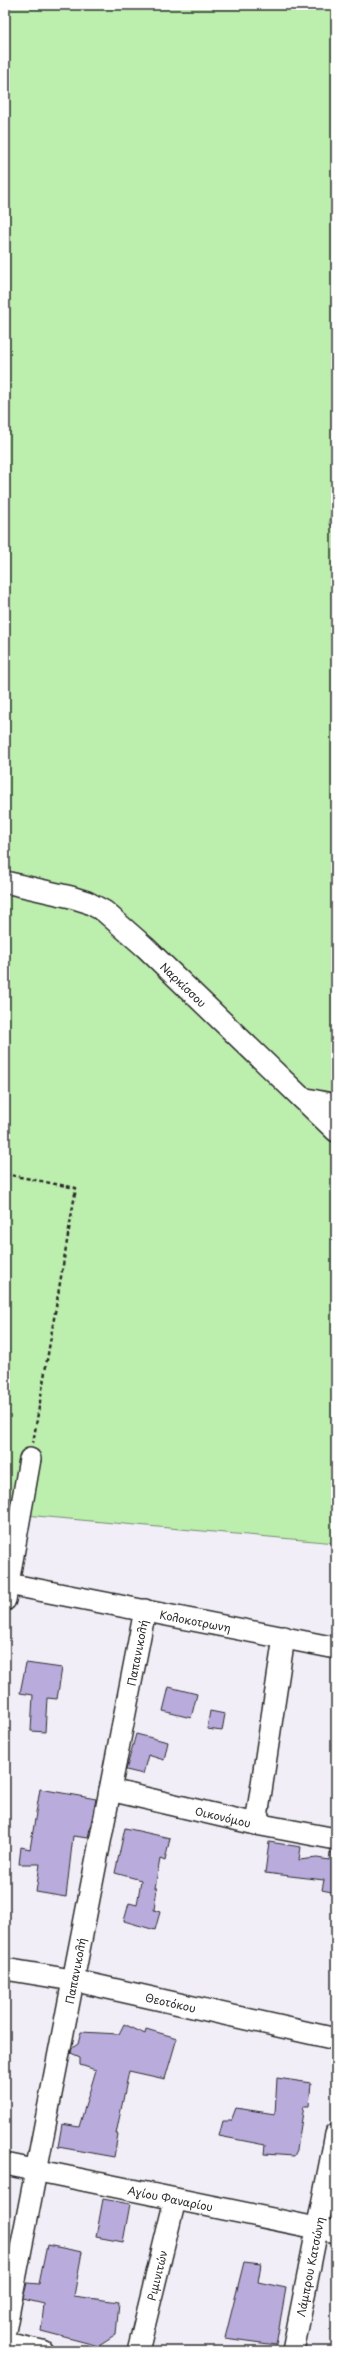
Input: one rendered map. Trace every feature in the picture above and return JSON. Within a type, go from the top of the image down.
[{"type":"street","name":"Ναρκίσσου","points":[[5,882],[71,897],[87,902],[104,911],[145,947],[336,1131]]},
{"type":"street","points":[[302,1098],[336,1105]]},
{"type":"street","points":[[6,1592],[30,1459]]},
{"type":"street","name":"Κολοκοτρωνη","points":[[6,1592],[145,1610],[336,1648]]},
{"type":"street","name":"Παπανικολή","points":[[5,2332],[72,1980],[145,1610]]},
{"type":"street","points":[[256,1824],[284,1637]]},
{"type":"street","name":"Οικονόμου","points":[[110,1790],[256,1824],[336,1839]]},
{"type":"street","name":"Θεοτόκου","points":[[5,1969],[72,1980],[336,2039]]},
{"type":"street","name":"Λάμπρου Κατσώνη","points":[[293,2351],[327,2230],[336,2134]]},
{"type":"street","name":"Αγίου Φαναρίου","points":[[5,2164],[327,2230]]},
{"type":"street","name":"Ριμινιτών","points":[[138,2351],[175,2200]]},
{"type":"street","points":[[5,2343],[42,2351]]},
{"type":"path","points":[[5,1174],[76,1188],[30,1459]]},
{"type":"green space","points":[[5,5],[336,5],[336,490],[329,524],[336,526],[336,1543],[25,1515],[5,1599]]},
{"type":"building","points":[[26,1663],[62,1668],[57,1699],[47,1698],[45,1732],[31,1731],[33,1695],[20,1693]]},
{"type":"building","points":[[169,1687],[197,1694],[191,1718],[163,1711]]},
{"type":"building","points":[[210,1711],[225,1714],[222,1731],[207,1729]]},
{"type":"building","points":[[136,1734],[168,1742],[164,1760],[148,1755],[143,1774],[126,1770]]},
{"type":"building","points":[[40,1789],[96,1799],[88,1838],[73,1836],[66,1897],[36,1892],[40,1864],[19,1864],[21,1847],[30,1849]]},
{"type":"building","points":[[125,1828],[170,1838],[165,1861],[160,1859],[155,1888],[157,1888],[154,1910],[160,1912],[155,1930],[124,1921],[129,1903],[137,1905],[141,1880],[115,1873]]},
{"type":"building","points":[[269,1842],[301,1847],[299,1860],[317,1858],[329,1860],[330,1853],[336,1854],[336,1893],[322,1890],[324,1880],[265,1873]]},
{"type":"building","points":[[124,2024],[145,2034],[146,2029],[177,2038],[165,2079],[129,2071],[116,2134],[118,2134],[114,2157],[58,2147],[62,2124],[79,2127],[96,2070],[80,2065],[80,2057],[71,2053],[72,2048],[78,2044],[81,2032],[119,2034]]},
{"type":"building","points":[[277,2078],[311,2083],[309,2106],[304,2106],[297,2150],[294,2156],[264,2154],[265,2145],[219,2136],[223,2121],[231,2121],[236,2108],[275,2114]]},
{"type":"building","points":[[103,2199],[130,2204],[123,2242],[96,2237]]},
{"type":"building","points":[[47,2245],[82,2252],[74,2296],[119,2302],[116,2335],[99,2346],[41,2331],[44,2304],[23,2299],[27,2283],[39,2284]]},
{"type":"building","points":[[244,2262],[261,2264],[258,2282],[286,2288],[276,2345],[225,2338]]}]
